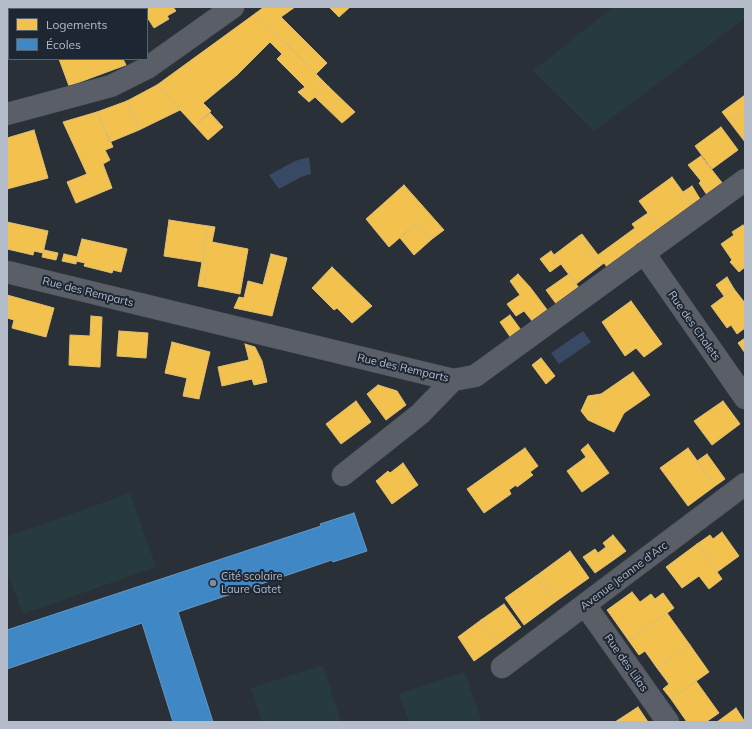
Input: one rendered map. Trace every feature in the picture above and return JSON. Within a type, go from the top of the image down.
[{"type":"street","points":[[7,114],[117,83],[148,68],[234,7]]},
{"type":"street","name":"Rue des Remparts","points":[[7,272],[453,380],[474,376],[745,180]]},
{"type":"street","name":"Rue des Chalets","points":[[644,253],[745,398]]},
{"type":"street","points":[[343,475],[420,414],[453,380]]},
{"type":"street","name":"Avenue Jeanne d'Arc","points":[[502,667],[745,484]]},
{"type":"street","name":"Rue des Lilas","points":[[585,605],[668,722]]},
{"type":"green space","points":[[613,7],[745,7],[745,18],[594,131],[533,71]]},
{"type":"green space","points":[[130,493],[156,567],[23,614],[7,571],[7,537]]},
{"type":"green space","points":[[323,665],[341,722],[262,722],[251,688]]},
{"type":"green space","points":[[465,672],[482,722],[409,722],[399,694]]},
{"type":"water","points":[[309,157],[311,174],[301,177],[279,189],[269,175],[295,161]]},
{"type":"water","points":[[583,331],[591,342],[559,364],[551,353]]},
{"type":"building: Logements","points":[[173,7],[176,11],[167,16],[169,19],[154,28],[148,19],[148,8],[140,8]]},
{"type":"building: Logements","points":[[264,7],[295,7],[281,17],[327,63],[316,74],[256,13]]},
{"type":"building: Logements","points":[[329,7],[350,7],[339,17]]},
{"type":"building: Logements","points":[[256,13],[328,86],[309,102],[298,92],[305,87],[277,59],[282,54],[270,42],[237,75],[203,103],[211,111],[195,126],[157,85]]},
{"type":"building: Logements","points":[[59,60],[124,60],[126,65],[69,86]]},
{"type":"building: Logements","points":[[157,85],[180,110],[139,130],[127,101]]},
{"type":"building: Logements","points":[[328,86],[355,112],[342,123],[315,97]]},
{"type":"building: Logements","points":[[745,95],[745,110],[729,121],[722,112]]},
{"type":"building: Logements","points":[[127,101],[139,130],[110,142],[97,112]]},
{"type":"building: Logements","points":[[745,110],[745,142],[729,121]]},
{"type":"building: Logements","points":[[97,112],[113,147],[105,150],[110,160],[103,164],[112,188],[76,203],[67,182],[87,174],[63,122]]},
{"type":"building: Logements","points":[[210,113],[223,127],[208,140],[195,126]]},
{"type":"building: Logements","points":[[721,127],[738,150],[712,169],[695,146]]},
{"type":"building: Logements","points":[[34,130],[48,178],[7,189],[7,138]]},
{"type":"building: Logements","points":[[701,156],[723,184],[707,195],[699,183],[701,181],[688,165]]},
{"type":"building: Logements","points":[[672,177],[693,206],[660,229],[639,201]]},
{"type":"building: Logements","points":[[404,185],[444,230],[432,239],[417,223],[389,247],[366,219]]},
{"type":"building: Logements","points":[[692,186],[700,199],[693,206],[683,192]]},
{"type":"building: Logements","points":[[648,213],[660,229],[607,267],[604,263],[600,266],[579,236],[582,234],[598,255],[635,228],[632,224]]},
{"type":"building: Logements","points":[[169,220],[208,226],[202,262],[164,256]]},
{"type":"building: Logements","points":[[7,222],[48,231],[43,253],[34,251],[33,255],[7,249]]},
{"type":"building: Logements","points":[[417,223],[432,239],[414,255],[400,238]]},
{"type":"building: Logements","points":[[743,225],[745,228],[745,267],[739,272],[730,262],[732,260],[721,244],[734,235],[732,232]]},
{"type":"building: Logements","points":[[208,226],[215,227],[212,242],[248,249],[240,294],[204,287],[208,264],[202,262]]},
{"type":"building: Logements","points":[[579,236],[600,266],[576,284],[554,255]]},
{"type":"building: Logements","points":[[82,239],[127,249],[121,272],[113,270],[112,273],[84,266],[85,263],[76,261]]},
{"type":"building: Logements","points":[[44,250],[58,253],[56,260],[42,257]]},
{"type":"building: Logements","points":[[551,251],[561,264],[550,272],[540,259]]},
{"type":"building: Logements","points":[[64,254],[77,257],[76,264],[62,261]]},
{"type":"building: Logements","points":[[271,254],[287,258],[272,316],[234,308],[239,297],[244,298],[248,281],[263,285]]},
{"type":"building: Logements","points":[[202,262],[208,264],[204,287],[198,286]]},
{"type":"building: Logements","points":[[332,267],[372,306],[352,323],[337,308],[334,310],[312,288]]},
{"type":"building: Logements","points":[[518,274],[548,311],[533,322],[524,311],[516,316],[507,304],[520,295],[510,281]]},
{"type":"building: Logements","points":[[569,274],[579,288],[557,305],[546,290]]},
{"type":"building: Logements","points":[[727,277],[734,289],[724,296],[716,285]]},
{"type":"building: Logements","points":[[734,289],[745,303],[745,328],[737,334],[731,325],[727,328],[711,306]]},
{"type":"building: Logements","points":[[7,295],[54,308],[46,337],[12,328],[14,320],[7,318]]},
{"type":"building: Logements","points":[[631,301],[662,344],[644,357],[636,348],[625,356],[602,322]]},
{"type":"building: Logements","points":[[510,315],[521,330],[511,338],[500,322]]},
{"type":"building: Logements","points":[[91,316],[102,317],[100,367],[69,365],[70,335],[90,336]]},
{"type":"building: Logements","points":[[119,331],[148,333],[146,358],[117,356]]},
{"type":"building: Logements","points":[[745,338],[745,353],[738,343]]},
{"type":"building: Logements","points":[[172,342],[210,352],[199,399],[183,396],[187,378],[165,373]]},
{"type":"building: Logements","points":[[245,344],[255,347],[262,361],[267,382],[254,385],[252,379],[222,386],[218,367],[249,360]]},
{"type":"building: Logements","points":[[541,358],[555,376],[546,384],[532,365]]},
{"type":"building: Logements","points":[[633,372],[650,395],[624,413],[614,432],[588,420],[601,394]]},
{"type":"building: Logements","points":[[378,385],[397,391],[406,405],[386,420],[367,394]]},
{"type":"building: Logements","points":[[601,394],[588,420],[581,411],[588,396]]},
{"type":"building: Logements","points":[[356,401],[371,422],[341,444],[326,424]]},
{"type":"building: Logements","points":[[723,401],[740,424],[712,445],[694,421]]},
{"type":"building: Logements","points":[[588,444],[609,473],[582,492],[567,471],[586,457],[581,450]]},
{"type":"building: Logements","points":[[525,448],[538,466],[530,472],[533,475],[517,487],[516,485],[509,490],[511,494],[484,513],[467,489]]},
{"type":"building: Logements","points":[[688,448],[715,486],[688,506],[660,468]]},
{"type":"building: Logements","points":[[707,454],[725,479],[715,486],[697,461]]},
{"type":"building: Logements","points":[[403,463],[418,485],[392,504],[376,481],[388,471],[390,473]]},
{"type":"building: Logements","points":[[722,532],[739,556],[717,572],[697,544],[710,535],[713,539]]},
{"type":"building: Logements","points":[[613,535],[626,551],[615,559],[603,543]]},
{"type":"building: Logements","points":[[697,544],[722,579],[709,589],[699,576],[682,588],[666,567]]},
{"type":"building: Logements","points":[[606,547],[615,559],[595,573],[583,557],[595,549],[598,553]]},
{"type":"building: Logements","points":[[570,551],[589,578],[555,602],[536,576]]},
{"type":"building: Logements","points":[[536,576],[555,602],[524,625],[505,598]]},
{"type":"building: Logements","points":[[632,592],[640,602],[651,594],[655,599],[663,593],[674,608],[629,641],[607,610]]},
{"type":"building: Logements","points":[[504,604],[521,627],[498,644],[481,620]]},
{"type":"building: Logements","points":[[667,613],[690,645],[657,668],[645,651],[639,655],[629,641]]},
{"type":"building: Logements","points":[[481,620],[498,644],[474,661],[458,637]]},
{"type":"building: Logements","points":[[690,645],[709,672],[671,699],[663,689],[669,684],[657,668]]},
{"type":"building: Logements","points":[[696,681],[719,713],[706,722],[687,722],[671,699]]},
{"type":"building: Logements","points":[[638,707],[648,722],[615,722]]},
{"type":"building: Logements","points":[[736,708],[745,722],[717,722]]},
{"type":"building: Écoles","points":[[354,513],[367,551],[333,562],[332,560],[178,612],[213,722],[173,722],[142,623],[7,669],[7,630],[321,526],[320,524]]},
{"type":"place","name":"Cité scolaire Laure Gatet","points":[[213,583]]}]
